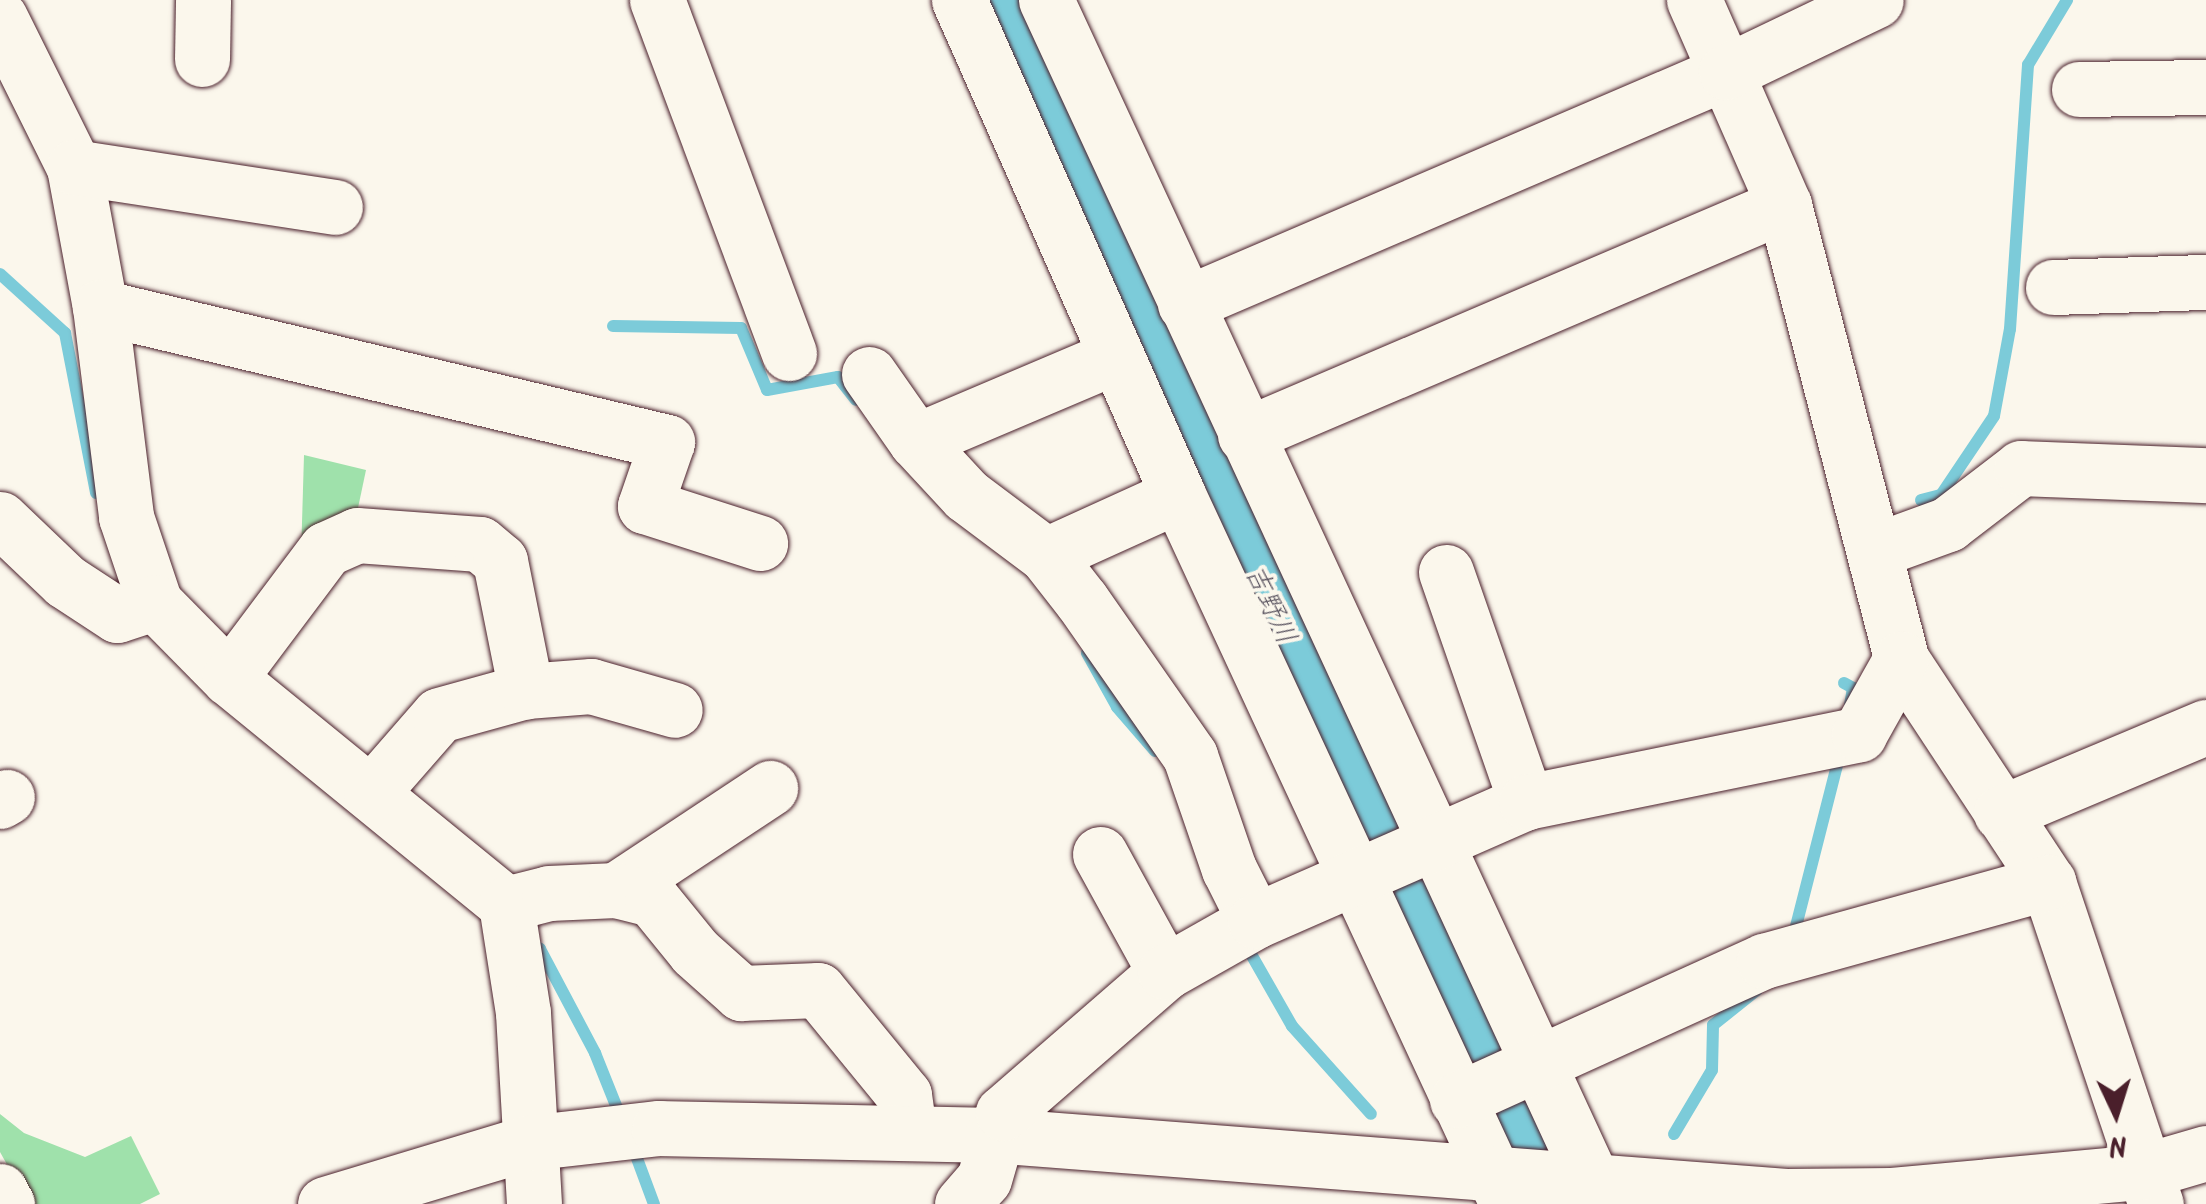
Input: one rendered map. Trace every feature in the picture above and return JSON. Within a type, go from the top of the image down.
[{"type":"street","points":[[202,58],[203,0]]},
{"type":"street","points":[[656,0],[789,352]]},
{"type":"street","points":[[959,0],[1178,495],[1364,872],[1464,1097],[1545,1186]]},
{"type":"street","points":[[1046,0],[1530,1066],[1545,1186]]},
{"type":"street","points":[[1694,0],[1784,205],[1900,659],[2048,882],[2149,1188]]},
{"type":"street","points":[[1185,304],[1726,72],[1876,0]]},
{"type":"street","points":[[8,53],[74,167],[100,307],[136,609]]},
{"type":"street","points":[[2079,89],[2206,87]]},
{"type":"street","points":[[74,167],[335,207]]},
{"type":"street","points":[[1246,435],[1784,205]]},
{"type":"street","points":[[2052,287],[2206,282]]},
{"type":"street","points":[[100,307],[667,442],[646,506],[760,543]]},
{"type":"street","points":[[916,441],[1116,356]]},
{"type":"street","points":[[869,374],[916,441],[966,494],[1046,555],[1190,756],[1244,928]]},
{"type":"street","points":[[1874,552],[1948,524],[2020,468],[2206,475]]},
{"type":"street","points":[[1046,555],[1178,495]]},
{"type":"street","points":[[0,519],[65,581],[136,609],[229,678],[371,793],[509,928],[523,1013],[527,1142],[534,1204]]},
{"type":"street","points":[[229,678],[326,549],[357,535],[480,544],[500,561],[526,692]]},
{"type":"street","points":[[1446,572],[1526,802]]},
{"type":"street","points":[[962,1204],[984,1179],[992,1135],[1003,1114],[1165,972],[1244,928],[1428,842],[1526,802],[1802,750],[1859,734],[1900,659]]},
{"type":"street","points":[[371,793],[439,715],[526,692],[591,686],[675,710]]},
{"type":"street","points":[[2001,813],[2206,728]]},
{"type":"street","points":[[616,890],[770,788]]},
{"type":"street","points":[[1100,854],[1165,972]]},
{"type":"street","points":[[1464,1097],[1764,961],[2048,882]]},
{"type":"street","points":[[509,928],[550,893],[616,890],[652,899],[695,952],[741,993],[818,990],[904,1095],[909,1132]]},
{"type":"street","points":[[325,1204],[402,1190],[527,1142],[658,1128],[992,1135],[1545,1186],[1786,1196],[2149,1188],[2206,1153]]},
{"type":"street","points":[[992,1135],[1017,1204]]},
{"type":"street","points":[[0,1191],[8,1204]]},
{"type":"green space","points":[[304,455],[366,470],[358,508],[301,557]]},
{"type":"green space","points":[[0,1114],[24,1133],[85,1157],[131,1136],[160,1194],[140,1204],[29,1204],[0,1152]]},
{"type":"waterway","points":[[1921,500],[1941,495],[1994,416],[2010,329],[2028,65],[2067,0]]},
{"type":"waterway","name":"吉野川","points":[[997,23],[1480,1054],[1563,1204]]},
{"type":"waterway","points":[[0,274],[65,333],[96,493]]},
{"type":"waterway","points":[[613,326],[741,328],[767,390],[838,377],[856,400]]},
{"type":"waterway","points":[[1087,653],[1117,707],[1155,751]]},
{"type":"waterway","points":[[1844,683],[1853,688],[1850,705]]},
{"type":"waterway","points":[[1793,938],[1841,749]]},
{"type":"waterway","points":[[1243,940],[1292,1026],[1371,1114]]},
{"type":"waterway","points":[[529,942],[540,949],[595,1053],[621,1118]]},
{"type":"waterway","points":[[1674,1134],[1712,1070],[1713,1025],[1757,990]]},
{"type":"waterway","points":[[632,1145],[654,1204]]}]
